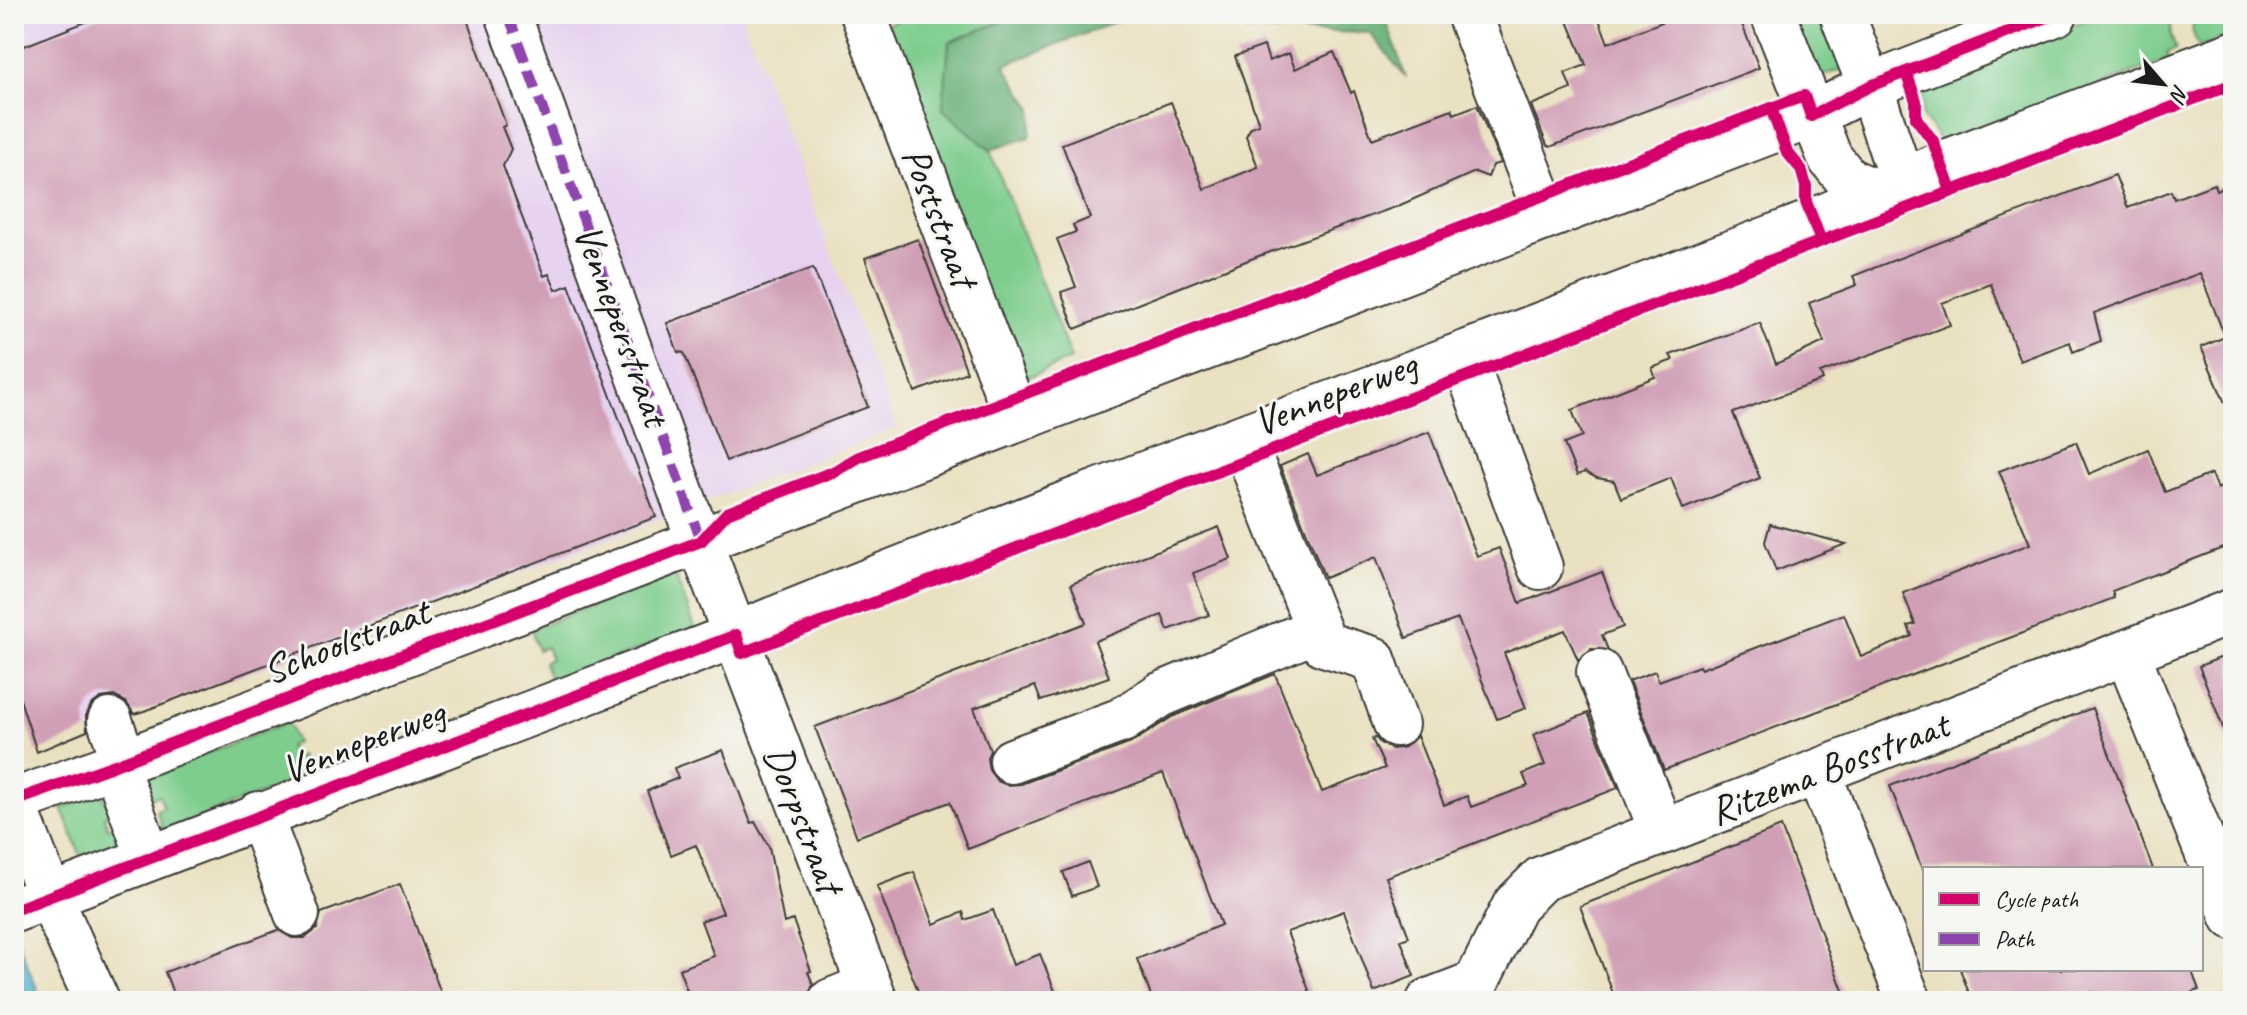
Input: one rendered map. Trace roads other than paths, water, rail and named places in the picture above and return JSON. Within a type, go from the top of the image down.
[{"type":"street","name":"Venneperstraat","points":[[508,14],[736,635]]},
{"type":"street","name":"Poststraat","points":[[863,14],[1017,419]]},
{"type":"street","points":[[1469,14],[1547,216]]},
{"type":"street","points":[[1773,14],[1830,158],[1842,175],[1891,187],[1870,86],[1842,14]]},
{"type":"street","name":"Schoolstraat","points":[[14,803],[1547,216],[1808,106],[1870,86],[2055,14]]},
{"type":"street","name":"Venneperweg","points":[[32,903],[1463,355],[2233,54]]},
{"type":"street","points":[[1463,355],[1540,567]]},
{"type":"street","points":[[1242,438],[1324,644],[1373,659],[1396,724]]},
{"type":"street","name":"Ritzema Bosstraat","points":[[1482,992],[1515,905],[1541,879],[2233,611]]},
{"type":"street","points":[[1012,761],[1122,720],[1160,695],[1318,629]]},
{"type":"street","name":"Dorpstraat","points":[[736,635],[858,996]]},
{"type":"street","points":[[2127,652],[2233,917]]},
{"type":"street","points":[[1599,672],[1662,832]]},
{"type":"street","points":[[110,721],[149,858]]},
{"type":"street","points":[[1818,772],[1909,1001]]},
{"type":"street","points":[[14,803],[32,903],[97,1001]]},
{"type":"street","points":[[259,814],[297,914]]},
{"type":"street","points":[[1429,1001],[1482,992]]},
{"type":"water","points":[[14,932],[42,1001],[14,1001]]}]
